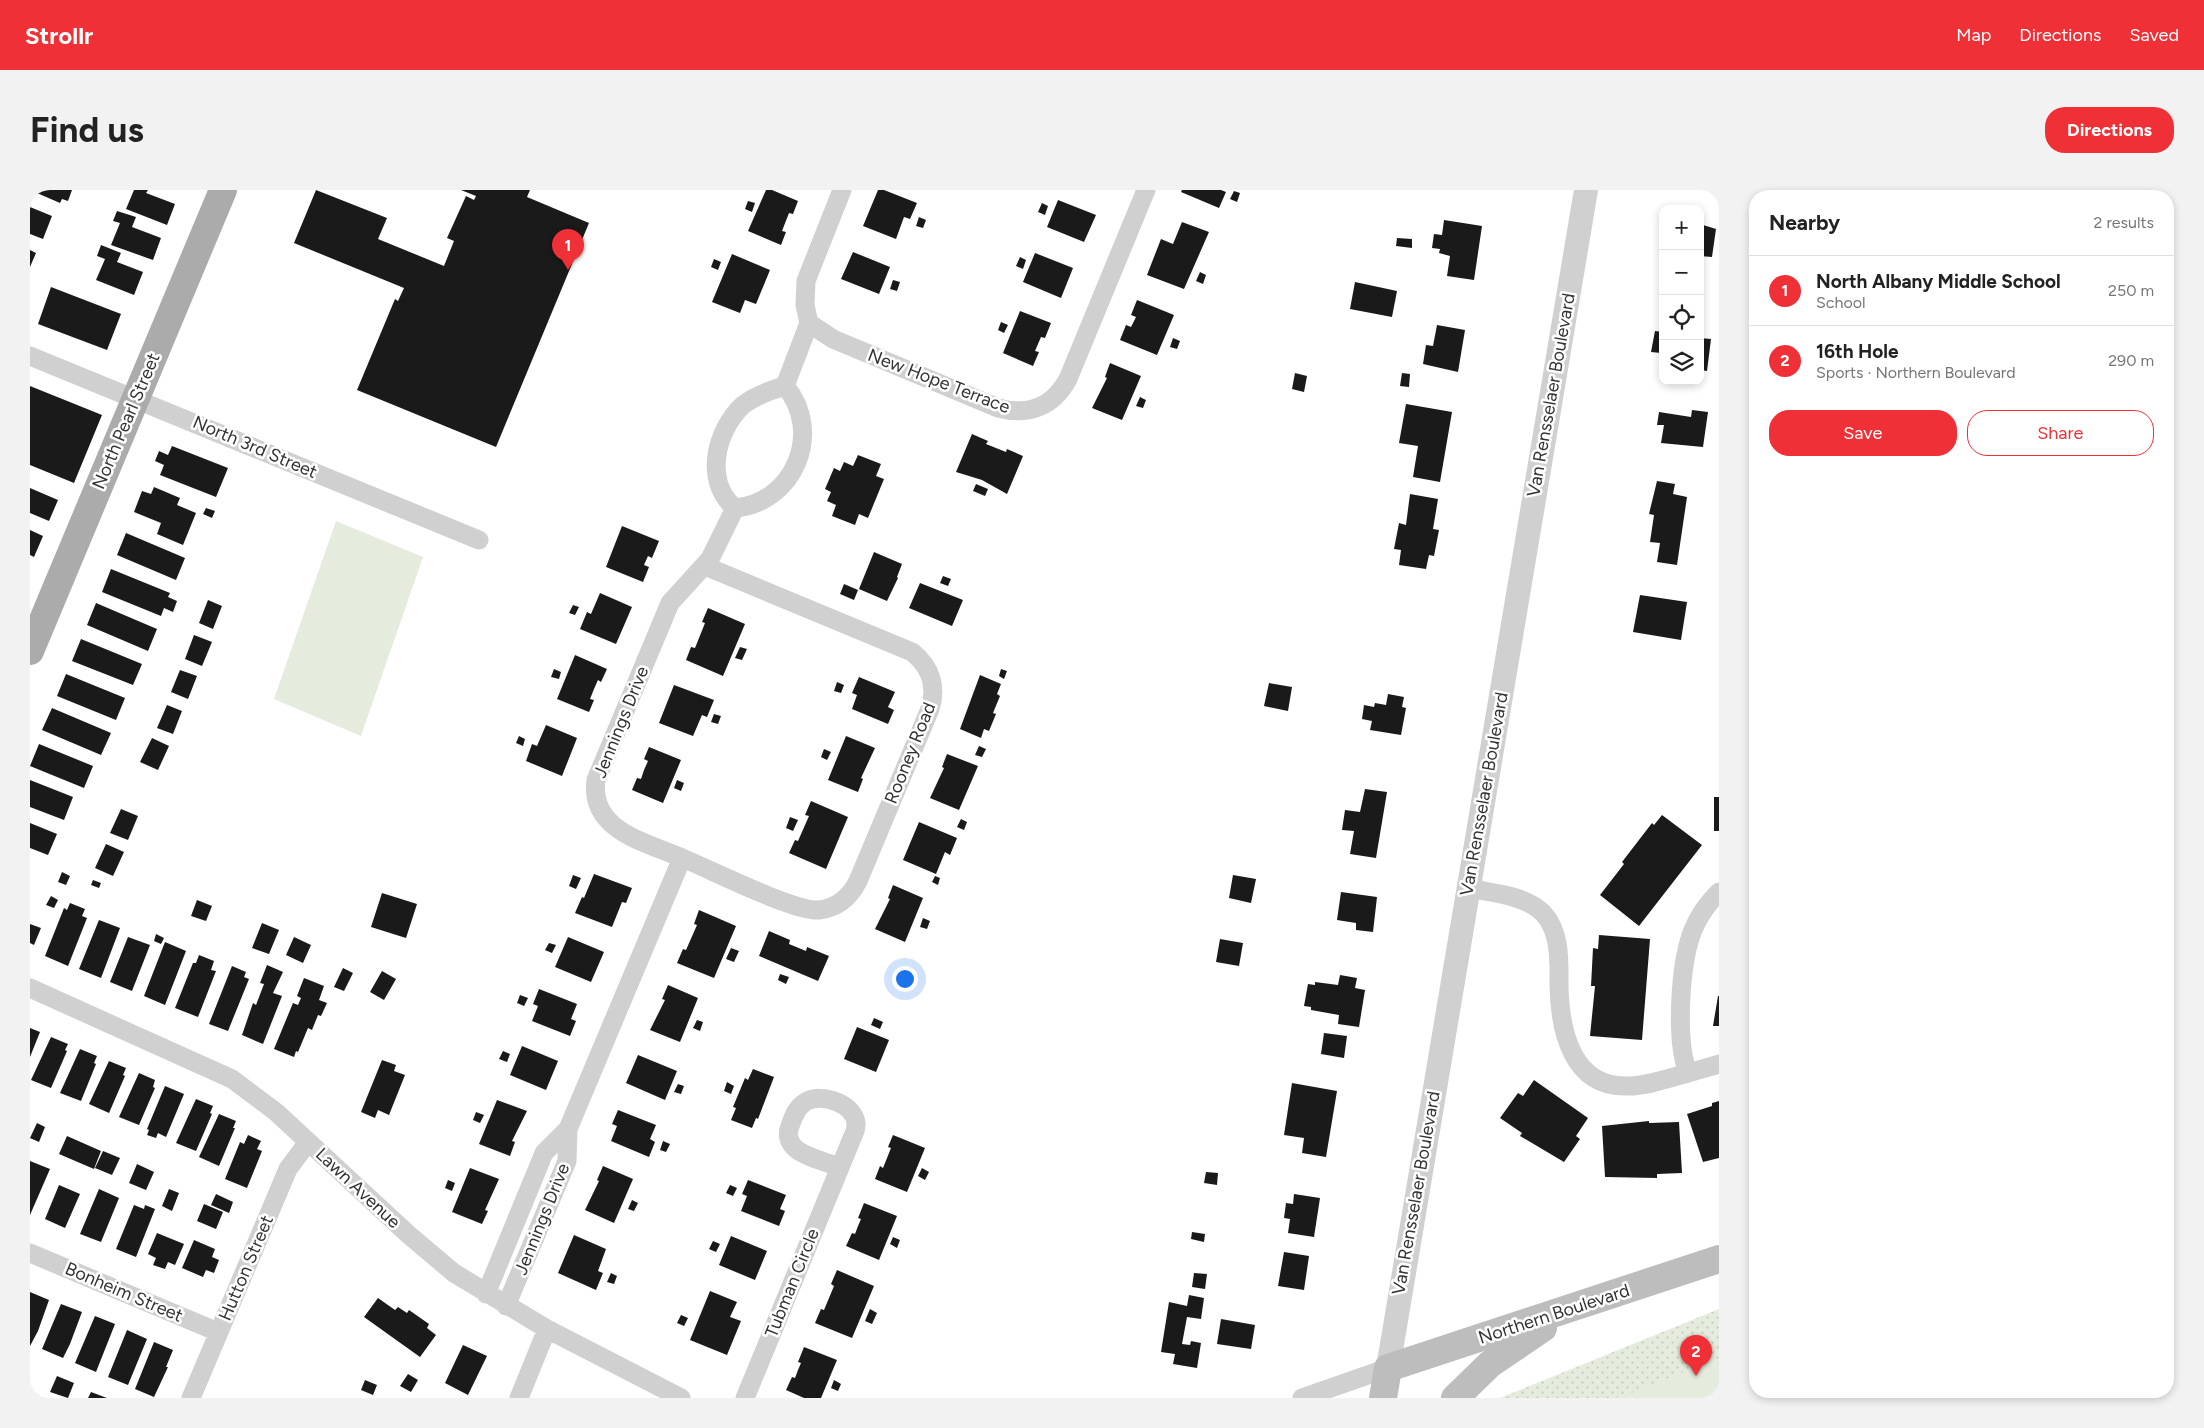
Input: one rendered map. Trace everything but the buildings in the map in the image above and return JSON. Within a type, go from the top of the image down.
[{"type":"main road","name":"North Pearl Street","points":[[30,652],[223,190]]},
{"type":"main road","name":"Northern Boulevard","points":[[1388,1368],[1719,1259]]},
{"type":"main road","points":[[1455,1398],[1490,1364],[1534,1334],[1639,1286]]},
{"type":"main road","name":"Van Rensselaer Boulevard","points":[[1383,1398],[1388,1368]]},
{"type":"street","points":[[785,386],[794,398],[802,423],[804,435],[798,461],[788,480],[780,489],[756,504],[735,508],[725,497],[717,475],[717,455],[721,436],[743,406],[753,398],[785,386],[809,323],[804,305],[806,281],[842,190]]},
{"type":"street","name":"New Hope Terrace","points":[[809,323],[833,339],[998,408],[1016,412],[1035,409],[1058,395],[1068,379],[1146,190]]},
{"type":"street","name":"Van Rensselaer Boulevard","points":[[1388,1368],[1586,190]]},
{"type":"street","name":"North 3rd Street","points":[[30,356],[479,540]]},
{"type":"street","name":"Jennings Drive","points":[[506,1306],[567,1161],[568,1129],[682,858],[610,825],[597,804],[595,788],[599,772],[668,609],[674,598],[705,566],[735,508]]},
{"type":"street","name":"Rooney Road","points":[[682,858],[804,909],[829,908],[843,900],[858,881],[930,710],[933,694],[928,670],[912,652],[705,566]]},
{"type":"street","points":[[1468,888],[1524,901],[1538,909],[1548,920],[1554,932],[1557,948],[1560,1002],[1565,1036],[1573,1055],[1592,1076],[1609,1084],[1628,1086],[1719,1064]]},
{"type":"street","points":[[1688,1073],[1682,1059],[1679,1028],[1688,944],[1702,913],[1719,892]]},
{"type":"street","name":"Lawn Avenue","points":[[30,988],[218,1072],[245,1088],[276,1112],[428,1252],[486,1294],[547,1329],[681,1398]]},
{"type":"street","name":"Jennings Drive","points":[[486,1294],[544,1153],[568,1129]]},
{"type":"street","name":"Hutton Street","points":[[191,1398],[288,1169],[308,1142]]},
{"type":"street","name":"Tubman Circle","points":[[745,1398],[840,1167]]},
{"type":"street","name":"Bonheim Street","points":[[30,1253],[218,1332]]},
{"type":"street","points":[[519,1398],[547,1329]]},
{"type":"street","points":[[1302,1398],[1388,1368]]},
{"type":"shaded area","points":[[336,521],[423,557],[361,736],[274,699]]},
{"type":"shaded area","points":[[1719,1309],[1719,1398],[1500,1398]]},
{"type":"shaded area","points":[[1719,1358],[1719,1398],[1615,1398],[1626,1395]]},
{"type":"place","name":"North Albany Middle School","points":[[568,270]]},
{"type":"place","name":"16th Hole","points":[[1696,1376]]}]
